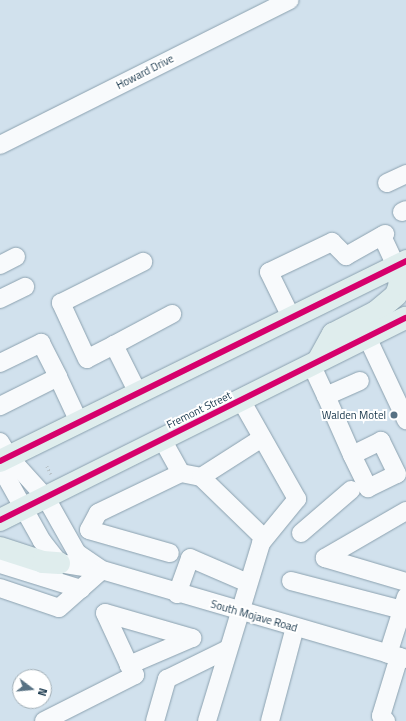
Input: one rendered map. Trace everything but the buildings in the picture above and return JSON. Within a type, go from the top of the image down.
[{"type":"main road","points":[[2,457],[79,422],[401,263],[400,284],[396,296],[376,312],[333,334],[315,362]]},
{"type":"main road","name":"Fremont Street","points":[[0,520],[406,318]]},
{"type":"main road","points":[[0,548],[43,562],[59,563]]},
{"type":"street","name":"Howard Drive","points":[[0,145],[290,0]]},
{"type":"street","points":[[387,184],[406,174]]},
{"type":"street","points":[[291,317],[269,272],[332,242],[346,256],[384,235],[401,263]]},
{"type":"street","points":[[143,262],[61,303],[87,359],[172,314]]},
{"type":"street","points":[[0,299],[24,287]]},
{"type":"street","points":[[367,337],[406,420]]},
{"type":"street","points":[[0,363],[41,343],[79,422]]},
{"type":"street","points":[[114,345],[138,393]]},
{"type":"street","points":[[315,362],[326,396],[352,455]]},
{"type":"street","points":[[0,406],[58,377]]},
{"type":"street","points":[[326,396],[360,381]]},
{"type":"street","points":[[207,721],[239,611],[264,538],[297,498],[241,400]]},
{"type":"street","points":[[201,477],[262,438]]},
{"type":"street","points":[[162,439],[181,474]]},
{"type":"street","points":[[2,457],[24,508],[42,541],[59,563]]},
{"type":"street","name":"South Mojave Road","points":[[2,457],[46,498],[77,554],[102,570]]},
{"type":"street","points":[[170,553],[89,530],[98,513],[181,474],[201,477],[264,538]]},
{"type":"street","points":[[283,516],[306,539],[351,490]]},
{"type":"street","points":[[404,579],[325,558],[406,511]]},
{"type":"street","points":[[177,594],[190,558],[248,583]]},
{"type":"street","name":"South Mojave Road","points":[[59,563],[102,570],[177,594],[398,657]]},
{"type":"street","points":[[0,564],[80,589]]},
{"type":"street","points":[[0,588],[60,608],[102,570]]},
{"type":"street","points":[[291,581],[405,606],[398,657],[381,716],[386,721]]},
{"type":"street","points":[[270,721],[295,627]]},
{"type":"street","points":[[155,721],[167,679],[228,650]]},
{"type":"street","points":[[44,721],[135,675],[129,665]]},
{"type":"path","points":[[47,466],[51,474]]},
{"type":"cycle path","points":[[0,461],[406,261]]},
{"type":"cycle path","points":[[0,520],[406,318]]},
{"type":"place","name":"Walden Motel","points":[[394,415]]}]
